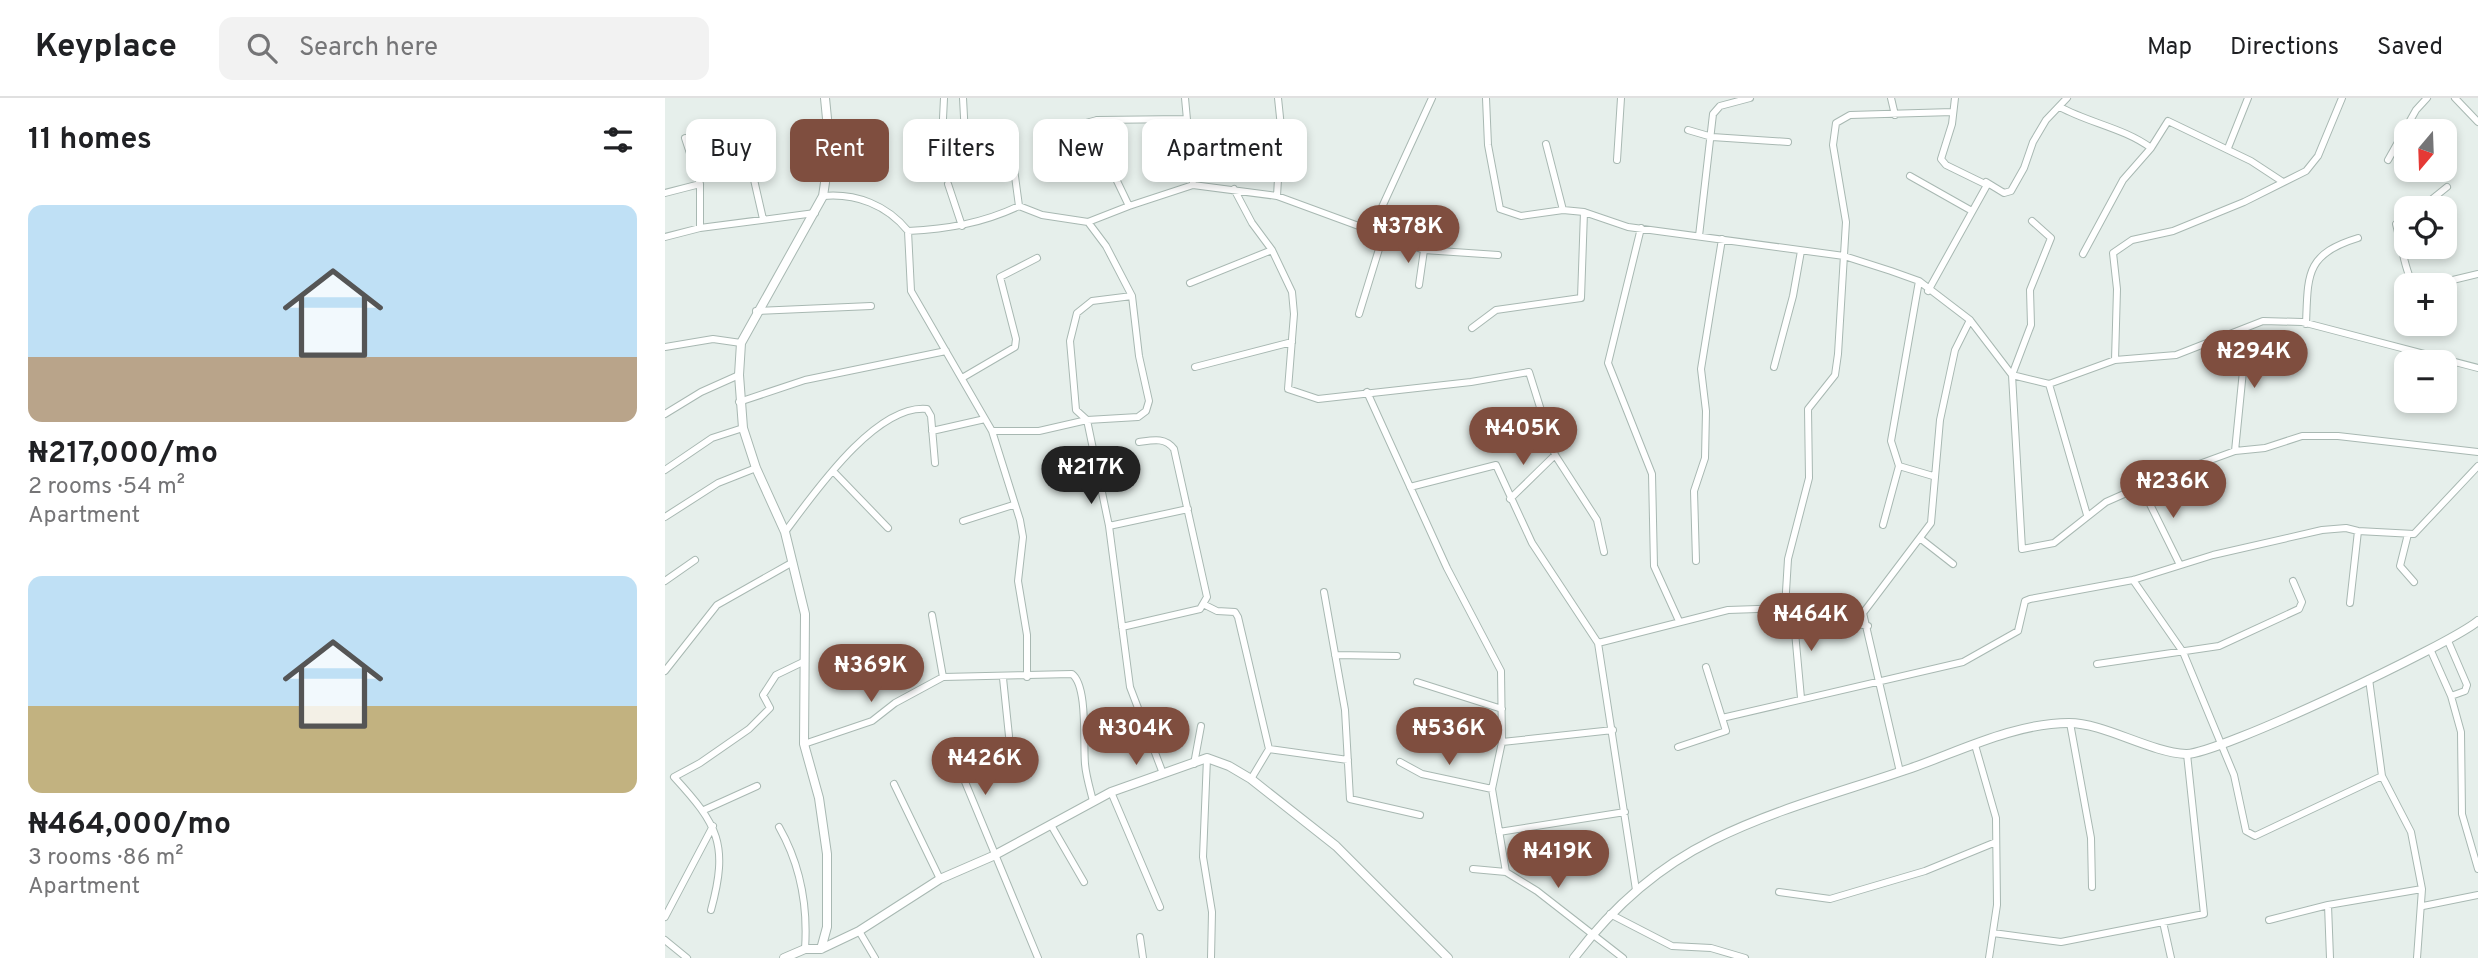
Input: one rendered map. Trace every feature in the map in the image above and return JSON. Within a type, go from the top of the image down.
[{"type":"street","points":[[822,954],[827,927],[827,854],[819,798],[804,744],[805,614],[785,532],[756,468],[743,428],[739,375],[741,343],[756,311],[823,196],[830,149],[825,98]]},
{"type":"street","points":[[944,98],[942,139],[960,145],[965,136],[963,98]]},
{"type":"street","points":[[1185,98],[1186,119]]},
{"type":"street","points":[[1277,196],[1281,127],[1278,98]]},
{"type":"street","points":[[1371,231],[1432,98]]},
{"type":"street","points":[[1486,98],[1488,145],[1500,209],[1513,216],[1563,210],[1584,212],[1641,228],[1845,256],[1919,281],[1928,291],[1949,302],[1970,320],[2012,375],[2049,384],[2115,360],[2176,355],[2263,321],[2306,324],[2478,368]]},
{"type":"street","points":[[1617,160],[1622,98]]},
{"type":"street","points":[[1699,236],[1713,114],[1720,106],[1750,98]]},
{"type":"street","points":[[1891,98],[1895,115]]},
{"type":"street","points":[[1955,98],[1941,159],[1945,165],[1984,181],[2004,193],[2011,191],[2046,120],[2067,98]]},
{"type":"street","points":[[2228,148],[2248,98]]},
{"type":"street","points":[[2115,360],[2117,289],[2113,253],[2132,240],[2173,231],[2244,202],[2312,165],[2342,98]]},
{"type":"street","points":[[2388,160],[2416,110],[2427,98]]},
{"type":"street","points":[[2455,98],[2478,122]]},
{"type":"street","points":[[2060,107],[2085,120],[2137,138],[2151,148]]},
{"type":"street","points":[[1785,608],[1788,559],[1809,478],[1808,409],[1835,375],[1846,222],[1833,145],[1836,123],[1850,115],[1953,113]]},
{"type":"street","points":[[2083,254],[2123,180],[2151,148],[2168,121],[2228,148],[2283,182]]},
{"type":"street","points":[[1688,130],[1712,137],[1788,142]]},
{"type":"street","points":[[685,138],[700,184],[700,228]]},
{"type":"street","points":[[1546,144],[1563,210]]},
{"type":"street","points":[[1910,176],[1972,211]]},
{"type":"street","points":[[1928,291],[1986,189],[1984,181]]},
{"type":"street","points":[[755,182],[763,219]]},
{"type":"street","points":[[1016,182],[1019,206]]},
{"type":"street","points":[[1118,182],[1129,206]]},
{"type":"street","points":[[1193,182],[1193,186]]},
{"type":"street","points":[[665,193],[700,184]]},
{"type":"street","points":[[948,184],[961,226]]},
{"type":"street","points":[[908,231],[961,226],[1019,206],[1042,215],[1088,222],[1193,186],[1277,196],[1425,250],[1498,255]]},
{"type":"street","points":[[2436,196],[2448,187]]},
{"type":"street","points":[[1234,190],[1252,223],[1272,250],[1292,292],[1293,342],[1288,389],[1318,399],[1471,382],[1528,372],[1555,455],[1597,520],[1604,552]]},
{"type":"street","points":[[823,196],[848,194],[860,198],[898,218],[908,231],[911,291],[992,431],[1023,537],[1019,581],[1027,635],[1027,677]]},
{"type":"street","points":[[1472,328],[1496,310],[1581,298],[1584,212]]},
{"type":"street","points":[[665,237],[700,228],[815,213]]},
{"type":"street","points":[[2032,221],[2051,238],[2029,290],[2031,325],[2012,375],[2021,549],[2054,543],[2087,515],[2141,486],[2235,452],[2266,448],[2302,436],[2325,435],[2478,453]]},
{"type":"street","points":[[992,431],[1039,431],[1087,420],[1138,417],[1146,411],[1149,401],[1139,355],[1132,296],[1106,246],[1088,222]]},
{"type":"street","points":[[1641,228],[1608,363],[1652,474],[1654,566],[1679,621]]},
{"type":"street","points":[[1359,314],[1383,236]]},
{"type":"street","points":[[2306,324],[2308,284],[2312,267],[2338,244],[2358,238]]},
{"type":"street","points":[[1696,561],[1694,491],[1705,458],[1706,446],[1706,411],[1701,369],[1722,239]]},
{"type":"street","points":[[1190,282],[1272,250]]},
{"type":"street","points":[[1419,285],[1425,250]]},
{"type":"street","points":[[1774,367],[1793,296],[1801,251]]},
{"type":"street","points":[[962,378],[1015,347],[1016,339],[1000,277],[1037,258]]},
{"type":"street","points":[[2457,279],[2478,274]]},
{"type":"street","points":[[1883,525],[1899,466],[1891,441],[1919,281]]},
{"type":"street","points":[[1132,296],[1092,301],[1077,313],[1070,341],[1076,410],[1087,420],[1109,526],[1130,687],[1162,771]]},
{"type":"street","points":[[756,311],[871,306]]},
{"type":"street","points":[[1900,772],[1863,613],[1931,523],[1940,420],[1955,350],[1970,320]]},
{"type":"street","points":[[2235,452],[2245,351],[2243,330]]},
{"type":"street","points":[[665,347],[713,339],[741,343]]},
{"type":"street","points":[[1195,367],[1293,342]]},
{"type":"street","points":[[739,402],[805,380],[946,351]]},
{"type":"street","points":[[665,414],[701,392],[739,375]]},
{"type":"street","points":[[2049,384],[2087,515]]},
{"type":"street","points":[[1367,393],[1447,568],[1501,671],[1502,742],[1492,789],[1506,872]]},
{"type":"street","points":[[785,532],[849,451],[899,414],[917,408],[927,409],[932,416],[935,463]]},
{"type":"street","points":[[932,431],[985,419]]},
{"type":"street","points":[[665,470],[712,438],[743,428]]},
{"type":"street","points":[[1122,627],[1200,609],[1205,605],[1207,597],[1174,449],[1169,442],[1160,440],[1139,442]]},
{"type":"street","points":[[1510,499],[1555,455]]},
{"type":"street","points":[[1410,487],[1496,466],[1532,543],[1598,643],[1636,890]]},
{"type":"street","points":[[1899,466],[1933,476]]},
{"type":"street","points":[[1722,718],[1973,658],[2018,631],[2025,601],[2133,580],[2180,565],[2322,530],[2346,528],[2414,534],[2478,466]]},
{"type":"street","points":[[665,517],[718,483],[756,468]]},
{"type":"street","points":[[833,471],[888,528]]},
{"type":"street","points":[[2141,486],[2180,565]]},
{"type":"street","points":[[963,521],[1013,505]]},
{"type":"street","points":[[1109,526],[1188,509]]},
{"type":"street","points":[[2350,603],[2358,531]]},
{"type":"street","points":[[2408,534],[2400,566],[2414,582]]},
{"type":"street","points":[[1921,539],[1953,564]]},
{"type":"street","points":[[665,581],[695,560]]},
{"type":"street","points":[[665,671],[717,605],[793,562]]},
{"type":"street","points":[[2133,580],[2183,652],[2234,775],[2246,831],[2255,836],[2382,776]]},
{"type":"street","points":[[2097,664],[2219,646],[2299,609],[2302,602],[2293,581]]},
{"type":"street","points":[[1324,592],[1345,710],[1350,799],[1420,815]]},
{"type":"street","points":[[1205,605],[1217,611],[1235,612],[1238,617],[1269,749],[1251,779]]},
{"type":"street","points":[[1598,643],[1728,610],[1785,608],[1868,626]]},
{"type":"street","points":[[1793,610],[1801,698]]},
{"type":"street","points":[[932,615],[943,677]]},
{"type":"street","points":[[1574,958],[1609,914],[1636,890],[1712,840],[2029,728],[2070,723],[2187,754],[2220,745],[2431,651],[2478,621]]},
{"type":"street","points":[[2448,641],[2467,685],[2465,691],[2451,696]]},
{"type":"street","points":[[2431,651],[2451,696],[2461,732],[2462,814],[2478,869]]},
{"type":"street","points":[[1335,655],[1397,656]]},
{"type":"street","points":[[711,910],[719,883],[720,853],[713,827],[704,810],[674,778],[749,729],[770,708],[763,695],[770,680],[805,661]]},
{"type":"street","points":[[1678,747],[1726,731],[1706,667]]},
{"type":"street","points":[[804,744],[873,721],[895,703],[943,677],[1003,678],[1072,674],[1077,680],[1082,704],[1085,765],[1093,801]]},
{"type":"street","points":[[1003,678],[1009,736]]},
{"type":"street","points":[[2368,679],[2382,776],[2411,832],[2423,889],[2417,958]]},
{"type":"street","points":[[1417,682],[1502,709]]},
{"type":"street","points":[[2070,723],[2091,838],[2092,887]]},
{"type":"street","points":[[1194,764],[1202,726]]},
{"type":"street","points":[[1502,742],[1613,730]]},
{"type":"street","points":[[1975,745],[1996,818],[1997,905],[1989,958]]},
{"type":"street","points":[[951,748],[993,856],[1038,958]]},
{"type":"street","points":[[1269,749],[1348,760]]},
{"type":"street","points":[[1993,933],[2061,942],[2204,915],[2187,754]]},
{"type":"street","points":[[1207,758],[1203,857],[1212,912],[1211,958]]},
{"type":"street","points":[[784,958],[805,949],[822,954],[940,879],[993,856],[1093,801],[1162,771],[1194,764],[1207,758],[1229,766],[1251,779],[1336,846],[1448,958]]},
{"type":"street","points":[[1400,762],[1422,774],[1492,789]]},
{"type":"street","points":[[894,784],[940,879]]},
{"type":"street","points":[[704,810],[757,786]]},
{"type":"street","points":[[1111,792],[1160,907]]},
{"type":"street","points":[[1499,832],[1625,812]]},
{"type":"street","points":[[1051,825],[1084,882]]},
{"type":"street","points":[[665,917],[713,827]]},
{"type":"street","points":[[779,827],[793,854],[807,917],[805,949]]},
{"type":"street","points":[[1779,892],[1830,899],[1926,871],[1996,842]]},
{"type":"street","points":[[1473,869],[1506,872],[1537,891],[1623,958]]},
{"type":"street","points":[[2269,920],[2329,905],[2423,889]]},
{"type":"street","points":[[2423,906],[2478,895]]},
{"type":"street","points":[[2329,905],[2330,958]]},
{"type":"street","points":[[1609,914],[1672,946],[1711,948],[1745,958]]},
{"type":"street","points":[[2163,922],[2171,958]]},
{"type":"street","points":[[859,932],[875,958]]},
{"type":"street","points":[[1140,937],[1143,958]]},
{"type":"street","points":[[665,940],[687,958]]}]
